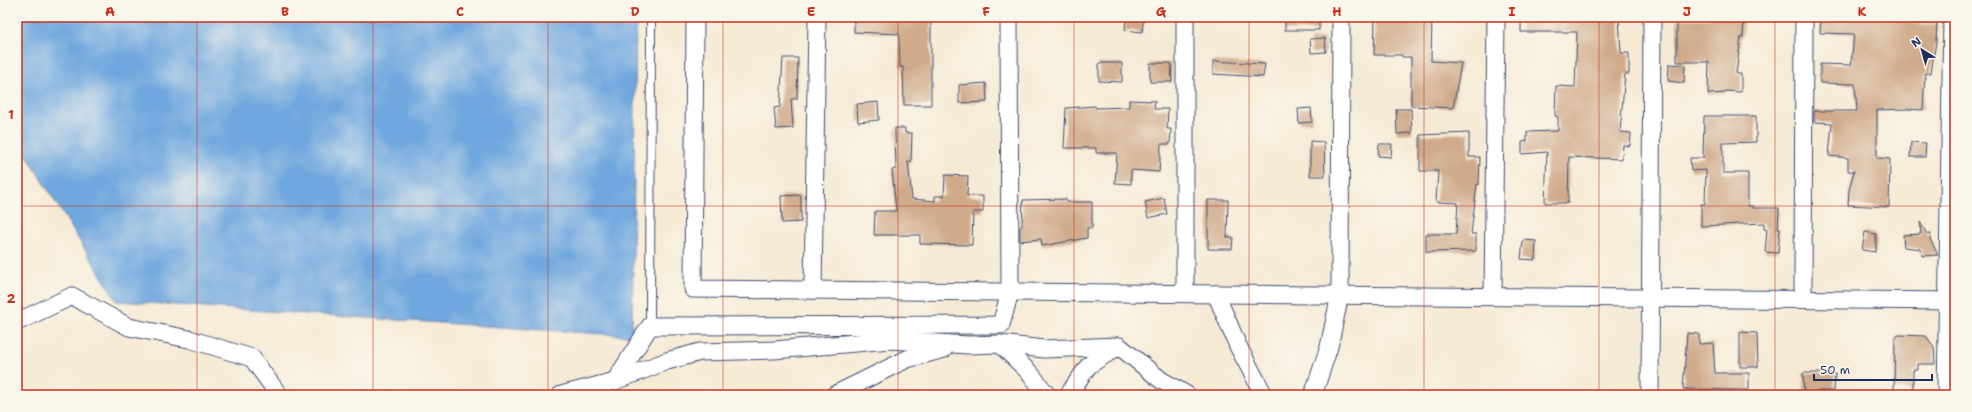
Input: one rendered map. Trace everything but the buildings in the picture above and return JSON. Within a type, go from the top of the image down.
[{"type":"street","points":[[695,17],[692,289],[1951,301]]},
{"type":"street","points":[[812,290],[817,17]]},
{"type":"street","points":[[615,381],[650,326],[1001,325],[1010,292],[1009,17]]},
{"type":"street","points":[[1185,17],[1185,293]]},
{"type":"street","points":[[1313,395],[1329,347],[1340,295],[1341,17]]},
{"type":"street","points":[[1493,296],[1496,17]]},
{"type":"street","points":[[1650,395],[1652,17]]},
{"type":"street","points":[[1804,17],[1804,299]]},
{"type":"street","points":[[1946,395],[1951,301],[1952,17]]},
{"type":"street","points":[[1216,294],[1238,346],[1264,395]]},
{"type":"street","points":[[17,322],[72,296],[129,327],[189,339],[252,358],[279,395]]},
{"type":"street","points":[[560,395],[615,381],[667,361],[700,352],[774,350],[890,340],[968,345],[1000,344],[1044,349],[1119,346],[1161,380],[1187,395]]},
{"type":"street","points":[[1000,344],[1030,373],[1047,395]]},
{"type":"street","points":[[834,395],[907,359],[939,350],[968,345]]},
{"type":"street","points":[[1068,395],[1089,365],[1119,346]]},
{"type":"lane","points":[[650,326],[652,17]]},
{"type":"water","points":[[17,17],[636,17],[632,336],[117,301],[17,140]]}]
